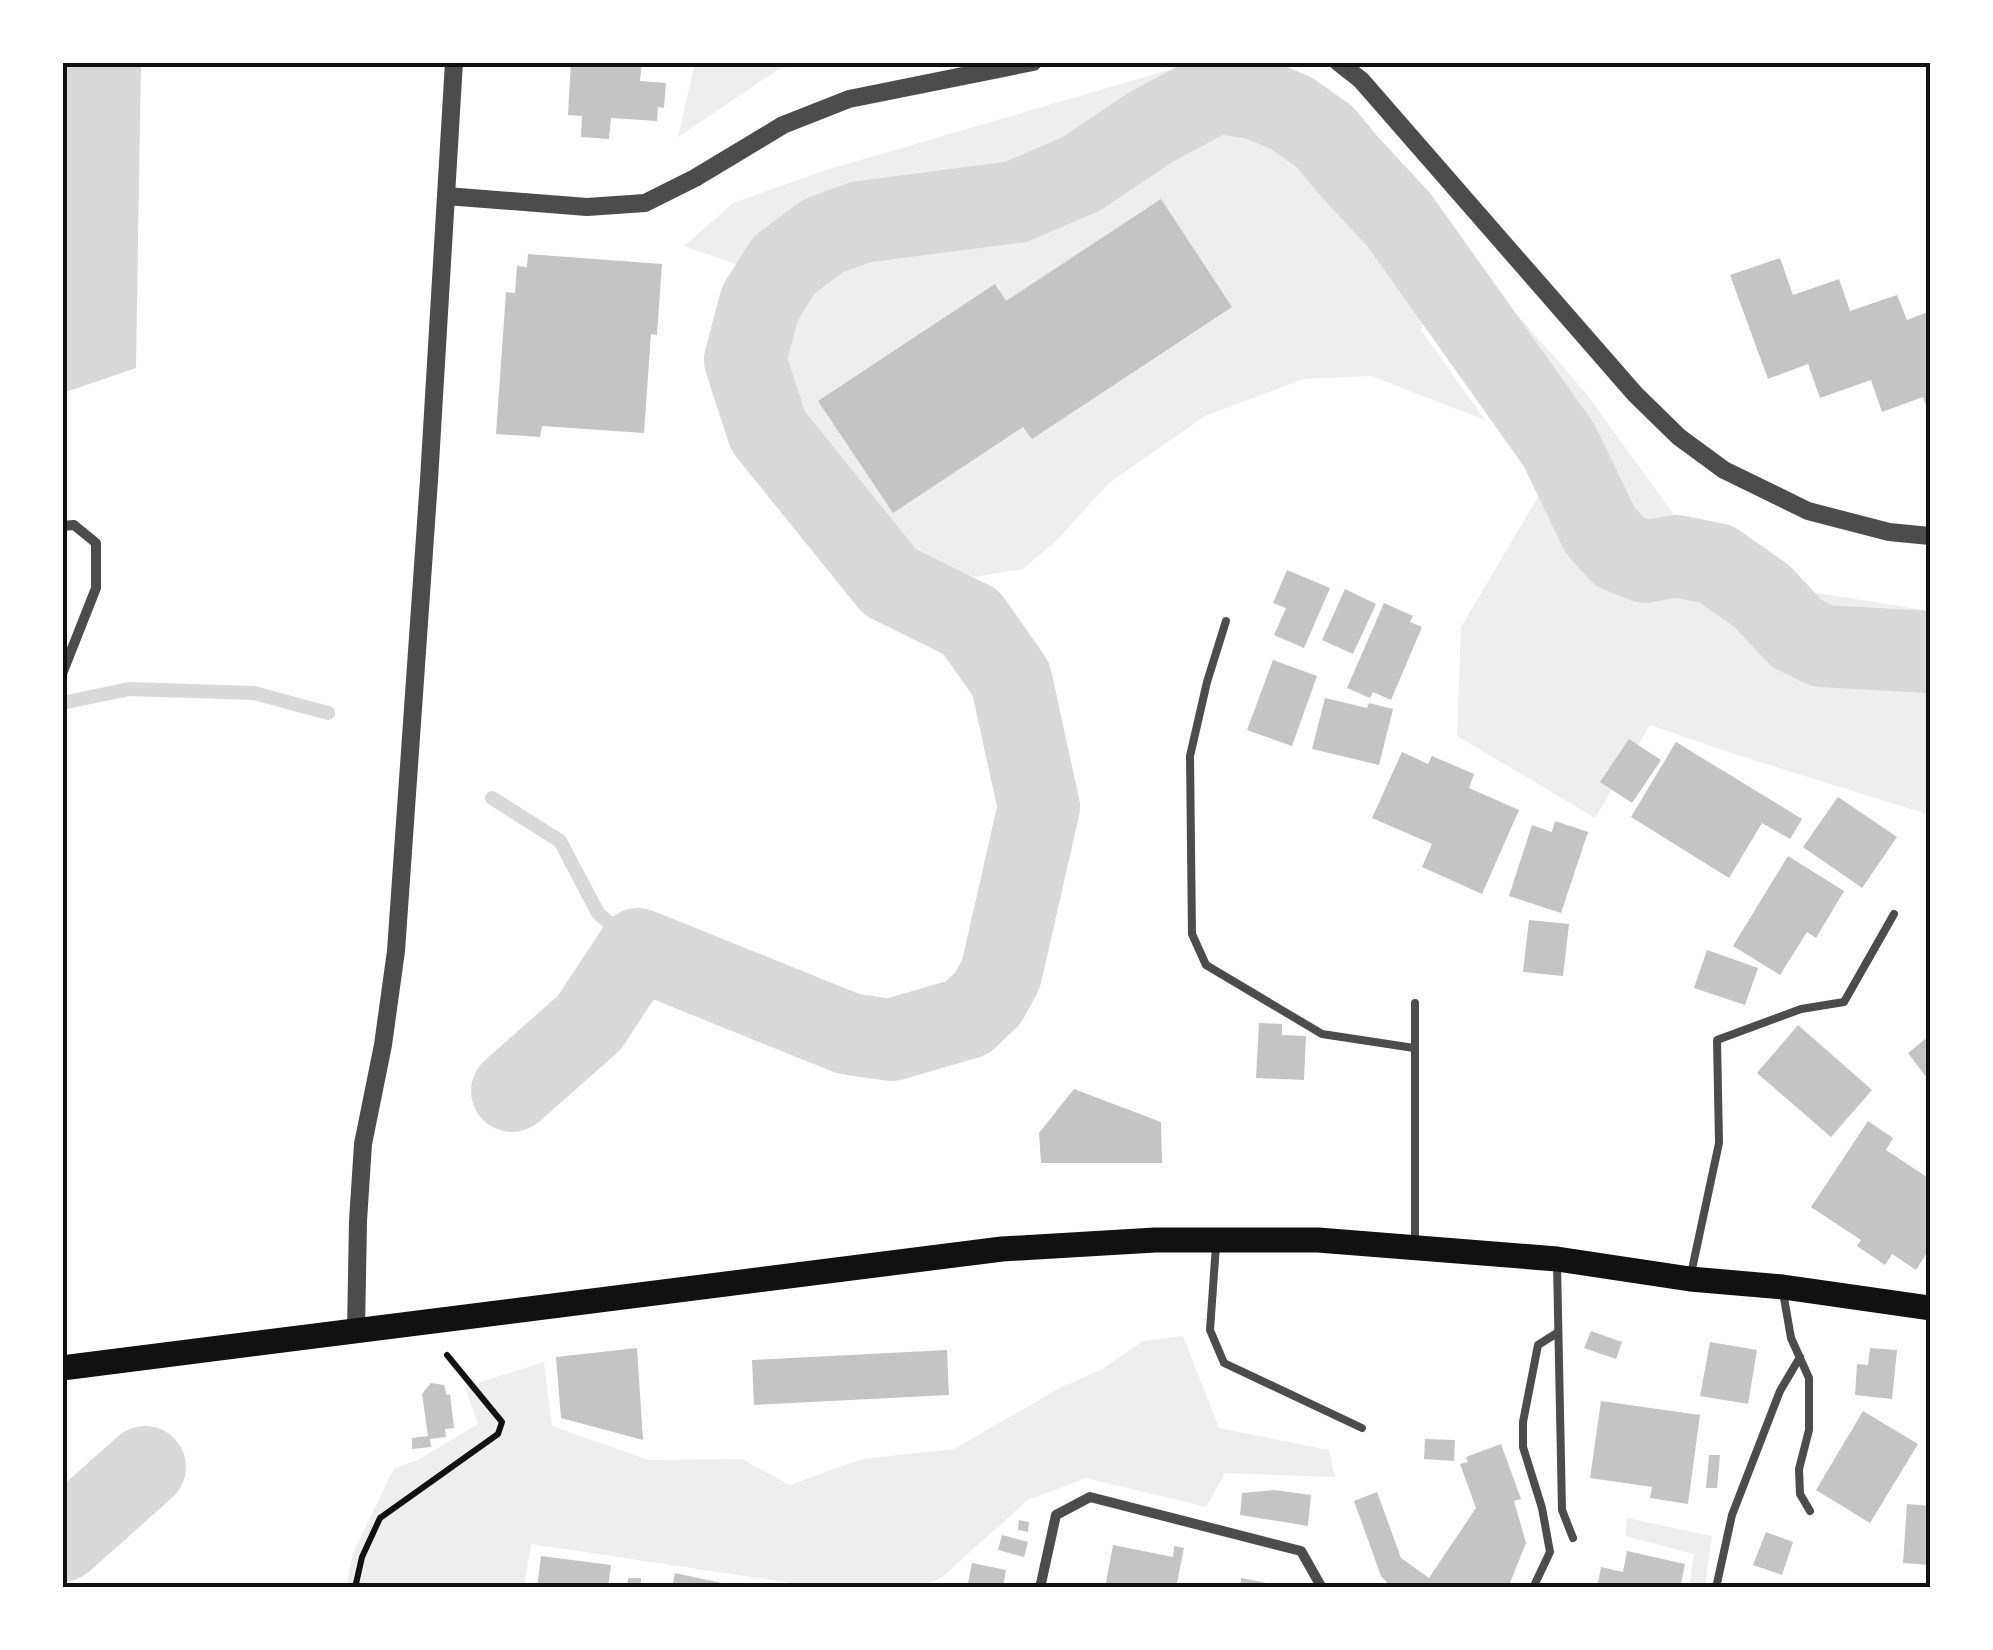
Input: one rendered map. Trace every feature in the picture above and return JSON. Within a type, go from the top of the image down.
[{"type":"main road","points":[[62,1368],[1002,1249],[1155,1240],[1318,1240],[1557,1259],[1930,1308]]},
{"type":"street","points":[[356,1331],[364,1144],[384,1045],[396,950],[454,62]]},
{"type":"street","points":[[446,196],[587,207],[645,202],[695,178],[783,125],[849,98],[1032,62]]},
{"type":"street","points":[[1338,62],[1362,80],[1444,180],[1635,394],[1680,437],[1724,470],[1808,511],[1889,532],[1930,536]]},
{"type":"street","points":[[62,526],[74,525],[96,544],[96,588],[62,674]]},
{"type":"street","points":[[1040,1588],[1056,1516],[1090,1497],[1301,1551],[1322,1588]]},
{"type":"lane","points":[[1226,620],[1190,756],[1192,934],[1206,964],[1322,1034],[1414,1048]]},
{"type":"lane","points":[[1690,1279],[1719,1142],[1718,1040],[1800,1009],[1844,1002],[1894,914]]},
{"type":"lane","points":[[1414,1003],[1415,1250]]},
{"type":"lane","points":[[1216,1240],[1210,1330],[1224,1363],[1362,1428]]},
{"type":"lane","points":[[1557,1259],[1562,1510],[1573,1538]]},
{"type":"lane","points":[[1783,1287],[1791,1338],[1809,1378],[1809,1430],[1799,1468],[1800,1494],[1810,1511]]},
{"type":"lane","points":[[1533,1588],[1550,1552],[1542,1508],[1523,1447],[1524,1422],[1538,1344],[1557,1333]]},
{"type":"lane","points":[[1716,1588],[1732,1515],[1780,1392],[1800,1357]]},
{"type":"path","points":[[355,1588],[362,1557],[380,1518],[498,1434],[502,1422],[443,1350]]},
{"type":"shaded area","points":[[695,62],[802,63],[779,69],[678,137]]},
{"type":"shaded area","points":[[62,63],[141,63],[136,368],[63,393]]},
{"type":"shaded area","points":[[1189,64],[1161,115],[1062,178],[930,216],[818,242],[781,280],[684,246],[733,203],[823,171]]},
{"type":"shaded area","points":[[1232,107],[1275,131],[1426,310],[1421,330],[1485,420],[1371,376],[1304,379],[1205,416],[1109,483],[1056,541],[1023,569],[974,577],[913,554],[853,507],[792,422],[768,356],[786,305],[850,243],[936,237],[1119,167],[1188,118]]},
{"type":"shaded area","points":[[1433,219],[1586,393],[1719,577],[1930,611],[1930,815],[1650,725],[1595,818],[1457,736],[1461,627],[1539,495]]},
{"type":"shaded area","points":[[1183,1336],[1219,1428],[1329,1450],[1335,1477],[1225,1473],[1206,1507],[1086,1478],[1028,1500],[941,1578],[921,1587],[818,1587],[531,1544],[524,1587],[346,1588],[353,1553],[394,1468],[416,1461],[478,1424],[465,1387],[544,1362],[552,1426],[649,1460],[742,1459],[790,1485],[862,1459],[954,1449],[1058,1389],[1102,1369],[1143,1341]]},
{"type":"shaded area","points":[[1627,1518],[1712,1536],[1705,1587],[1689,1587],[1694,1554],[1625,1536]]},
{"type":"building","points":[[571,62],[642,62],[640,81],[666,83],[664,108],[658,107],[657,121],[611,118],[609,139],[581,137],[582,116],[568,115]]},
{"type":"building","points":[[1161,199],[1232,307],[1032,439],[1023,427],[893,513],[818,401],[995,284],[1006,301]]},
{"type":"building","points":[[528,254],[662,264],[657,335],[651,334],[644,433],[542,426],[540,437],[496,434],[506,292],[515,293],[517,266],[527,267]]},
{"type":"building","points":[[1780,258],[1793,295],[1839,279],[1850,311],[1897,295],[1907,320],[1930,311],[1930,417],[1923,397],[1882,412],[1871,380],[1820,398],[1808,364],[1768,379],[1730,275]]},
{"type":"building","points":[[1287,570],[1330,588],[1304,648],[1274,635],[1286,608],[1273,603]]},
{"type":"building","points":[[1345,589],[1376,604],[1353,654],[1322,640]]},
{"type":"building","points":[[1384,603],[1413,616],[1410,622],[1422,627],[1391,700],[1373,692],[1370,698],[1347,688]]},
{"type":"building","points":[[1273,660],[1317,676],[1292,746],[1247,730]]},
{"type":"building","points":[[1325,698],[1367,708],[1369,703],[1393,709],[1379,765],[1312,749]]},
{"type":"building","points":[[1629,739],[1661,760],[1632,803],[1600,782]]},
{"type":"building","points":[[1676,742],[1802,819],[1790,839],[1762,823],[1729,878],[1631,817]]},
{"type":"building","points":[[1402,752],[1428,764],[1432,756],[1474,774],[1469,788],[1519,810],[1482,894],[1422,867],[1432,844],[1372,818]]},
{"type":"building","points":[[1838,797],[1897,837],[1862,888],[1803,847]]},
{"type":"building","points":[[1555,821],[1588,832],[1561,913],[1509,896],[1532,825],[1552,832]]},
{"type":"building","points":[[1788,856],[1844,891],[1816,938],[1807,932],[1780,975],[1733,946]]},
{"type":"building","points":[[1529,920],[1569,924],[1563,976],[1523,972]]},
{"type":"building","points":[[1707,950],[1758,968],[1745,1005],[1694,988]]},
{"type":"building","points":[[1259,1023],[1282,1024],[1282,1035],[1306,1036],[1304,1080],[1256,1078]]},
{"type":"building","points":[[1798,1025],[1872,1090],[1831,1137],[1757,1073]]},
{"type":"building","points":[[1930,1035],[1930,1082],[1908,1053]]},
{"type":"building","points":[[1074,1089],[1161,1122],[1162,1163],[1041,1163],[1039,1133]]},
{"type":"building","points":[[1868,1121],[1893,1138],[1886,1150],[1930,1179],[1930,1248],[1916,1270],[1892,1254],[1885,1265],[1857,1246],[1861,1240],[1811,1207]]},
{"type":"building","points":[[1591,1331],[1622,1342],[1616,1359],[1584,1348]]},
{"type":"building","points":[[1710,1342],[1757,1350],[1748,1404],[1700,1396]]},
{"type":"building","points":[[637,1348],[643,1440],[561,1418],[556,1357]]},
{"type":"building","points":[[1870,1348],[1897,1350],[1892,1399],[1855,1395],[1857,1364],[1868,1365]]},
{"type":"building","points":[[947,1350],[949,1395],[754,1405],[752,1360]]},
{"type":"building","points":[[431,1383],[444,1385],[447,1395],[450,1394],[454,1428],[445,1429],[446,1437],[430,1439],[431,1447],[412,1449],[412,1438],[428,1436],[422,1394]]},
{"type":"building","points":[[1601,1401],[1700,1415],[1688,1504],[1650,1498],[1652,1487],[1590,1478]]},
{"type":"building","points":[[1863,1411],[1918,1444],[1870,1523],[1816,1490]]},
{"type":"building","points":[[1425,1439],[1455,1440],[1454,1461],[1424,1459]]},
{"type":"building","points":[[1501,1444],[1521,1499],[1514,1501],[1526,1543],[1508,1588],[1392,1588],[1381,1576],[1354,1501],[1377,1492],[1401,1558],[1429,1578],[1476,1508],[1460,1464],[1468,1462],[1466,1457]]},
{"type":"building","points":[[1709,1455],[1720,1455],[1717,1488],[1706,1488]]},
{"type":"building","points":[[1274,1490],[1311,1495],[1308,1526],[1240,1515],[1242,1493]]},
{"type":"building","points":[[1907,1504],[1930,1506],[1930,1565],[1903,1563]]},
{"type":"building","points":[[1019,1520],[1029,1522],[1028,1532],[1018,1530]]},
{"type":"building","points":[[1766,1532],[1793,1542],[1782,1575],[1753,1565]]},
{"type":"building","points":[[1002,1535],[1028,1542],[1024,1557],[998,1550]]},
{"type":"building","points":[[1113,1545],[1173,1557],[1174,1546],[1184,1548],[1176,1588],[1105,1588]]},
{"type":"building","points":[[1627,1551],[1685,1564],[1680,1588],[1597,1588],[1601,1567],[1623,1572]]},
{"type":"building","points":[[541,1556],[611,1565],[608,1588],[537,1588]]},
{"type":"building","points":[[972,1563],[1006,1570],[1003,1588],[967,1588]]},
{"type":"building","points":[[675,1573],[726,1584],[725,1588],[672,1588]]},
{"type":"building","points":[[628,1578],[641,1578],[641,1588],[627,1588]]},
{"type":"building","points":[[1241,1578],[1272,1584],[1271,1588],[1240,1588]]},
{"type":"waterway","points":[[512,1091],[589,1023],[638,949],[849,1034],[891,1040],[967,1018],[988,998],[1001,974],[1039,807],[1011,679],[971,622],[890,582],[768,431],[745,360],[760,303],[784,265],[823,236],[861,222],[1016,202],[1081,174],[1151,127],[1216,92],[1258,99],[1291,113],[1325,137],[1399,220],[1559,445],[1600,530],[1620,552],[1645,562],[1676,556],[1716,564],[1763,597],[1796,633],[1822,646],[1930,652]]},
{"type":"waterway","points":[[62,703],[129,689],[254,693],[328,713]]},
{"type":"waterway","points":[[492,798],[560,841],[598,913],[638,949]]},
{"type":"waterway","points":[[62,1541],[145,1467]]}]
